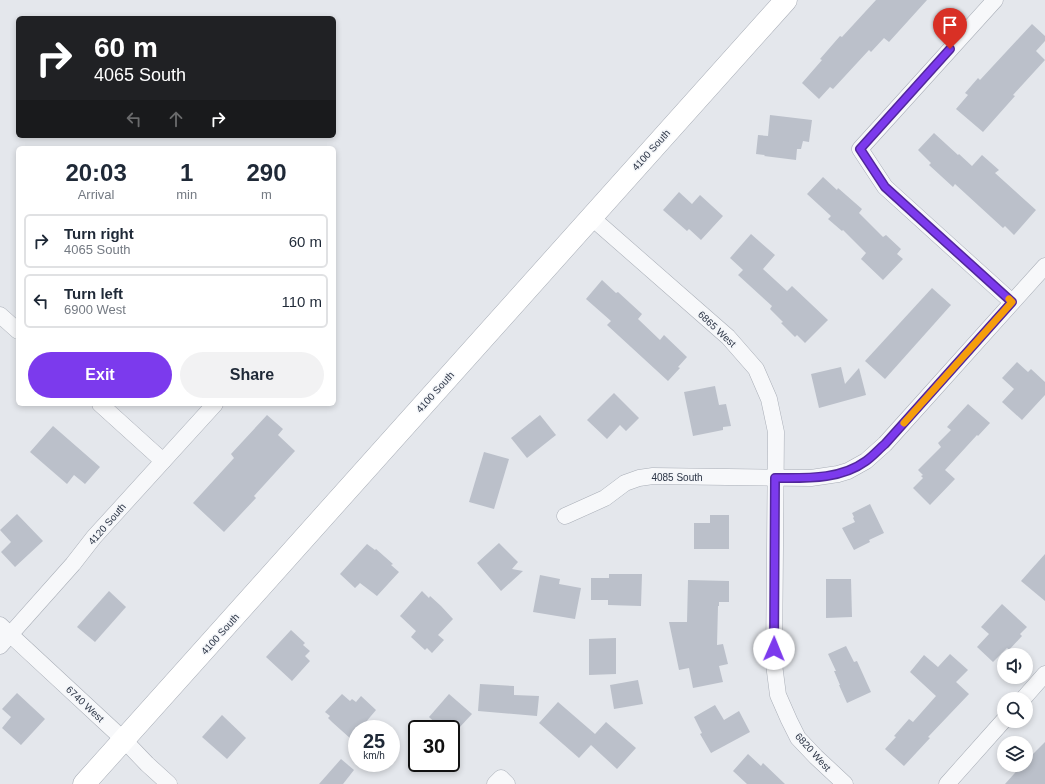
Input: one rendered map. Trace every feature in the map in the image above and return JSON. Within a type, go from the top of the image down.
[{"type":"main road","name":"4100 South","points":[[84,784],[786,0]]},
{"type":"street","points":[[995,0],[860,149],[885,187],[1012,302]]},
{"type":"street","name":"6865 West","points":[[591,217],[728,337],[756,370],[770,399],[776,432],[775,478]]},
{"type":"street","name":"4085 South","points":[[565,516],[605,498],[625,483],[639,478],[653,476],[811,478],[848,471],[866,461],[885,444],[1045,266]]},
{"type":"street","points":[[0,315],[16,329]]},
{"type":"street","points":[[102,406],[163,461]]},
{"type":"street","name":"4120 South","points":[[3,635],[73,564],[94,537],[212,406]]},
{"type":"street","name":"6820 West","points":[[775,478],[774,664],[778,695],[798,738],[845,784]]},
{"type":"street","name":"6740 West","points":[[3,635],[124,740],[169,784]]},
{"type":"street","points":[[1029,692],[1045,674]]},
{"type":"street","points":[[947,784],[997,728]]},
{"type":"building","points":[[876,0],[927,0],[889,42],[884,38],[871,52],[869,50],[833,89],[830,87],[819,99],[802,83],[840,36],[842,37]]},
{"type":"building","points":[[1032,24],[1045,36],[1045,41],[1036,51],[1045,60],[1013,95],[1015,96],[983,132],[956,109],[968,95],[965,93],[978,78],[980,80]]},
{"type":"building","points":[[770,115],[812,120],[809,142],[803,141],[801,149],[797,149],[796,160],[756,154],[758,135],[768,136]]},
{"type":"building","points":[[934,133],[972,166],[982,155],[999,170],[995,173],[1036,210],[1014,235],[1005,226],[1003,228],[955,184],[953,187],[929,165],[931,163],[918,150]]},
{"type":"building","points":[[823,177],[862,209],[859,213],[883,237],[886,235],[901,249],[897,254],[903,259],[883,280],[861,259],[866,253],[843,230],[842,231],[828,219],[831,216],[807,194]]},
{"type":"building","points":[[679,192],[692,204],[700,195],[723,216],[701,240],[689,229],[687,231],[663,210]]},
{"type":"building","points":[[751,234],[775,255],[763,269],[787,291],[792,286],[828,320],[805,343],[797,335],[795,337],[781,323],[783,322],[770,309],[772,306],[738,275],[743,270],[730,258]]},
{"type":"building","points":[[602,280],[616,293],[618,292],[642,314],[638,319],[660,340],[664,335],[687,357],[678,367],[680,368],[668,381],[607,325],[611,321],[586,299]]},
{"type":"building","points":[[932,288],[951,305],[885,379],[865,361]]},
{"type":"building","points":[[1017,362],[1028,372],[1031,369],[1045,382],[1045,395],[1022,420],[1002,402],[1014,389],[1002,378]]},
{"type":"building","points":[[841,367],[845,384],[859,368],[866,395],[819,408],[811,374]]},
{"type":"building","points":[[715,386],[719,405],[726,404],[731,426],[723,427],[723,430],[693,436],[684,392]]},
{"type":"building","points":[[614,393],[639,418],[626,431],[620,425],[607,439],[587,420]]},
{"type":"building","points":[[968,404],[990,423],[945,470],[955,479],[930,505],[913,488],[923,478],[921,476],[923,475],[918,470],[941,447],[938,443],[951,430],[947,427]]},
{"type":"building","points":[[267,415],[283,429],[278,435],[295,451],[254,496],[256,498],[224,532],[193,503],[234,458],[231,454]]},
{"type":"building","points":[[540,415],[556,435],[527,458],[511,438]]},
{"type":"building","points":[[53,426],[100,467],[85,484],[74,475],[67,484],[30,452]]},
{"type":"building","points":[[484,452],[509,459],[494,509],[469,502]]},
{"type":"building","points":[[870,504],[884,533],[869,540],[870,542],[854,550],[842,528],[855,522],[852,513]]},
{"type":"building","points":[[17,514],[43,541],[15,567],[1,552],[11,542],[0,530]]},
{"type":"building","points":[[710,515],[729,515],[729,549],[694,549],[694,523],[710,523]]},
{"type":"building","points":[[499,543],[518,562],[512,569],[523,571],[501,591],[477,563]]},
{"type":"building","points":[[367,544],[375,550],[376,549],[393,564],[391,565],[399,572],[377,596],[360,583],[355,588],[340,574]]},
{"type":"building","points":[[1045,554],[1045,601],[1021,581]]},
{"type":"building","points":[[609,574],[642,574],[641,606],[608,605],[608,600],[591,600],[591,578],[609,578]]},
{"type":"building","points":[[540,575],[560,579],[559,584],[581,588],[575,619],[533,612]]},
{"type":"building","points":[[826,579],[851,579],[852,617],[826,618]]},
{"type":"building","points":[[688,580],[729,581],[729,602],[719,602],[718,606],[717,645],[723,644],[728,664],[719,666],[723,682],[693,688],[689,668],[679,670],[669,622],[687,622]]},
{"type":"building","points":[[109,591],[126,607],[95,642],[77,627]]},
{"type":"building","points":[[422,591],[429,598],[430,596],[453,619],[438,635],[444,640],[432,653],[427,648],[425,650],[411,637],[416,631],[400,616]]},
{"type":"building","points":[[1002,604],[1027,627],[1020,634],[1022,636],[1011,648],[997,648],[997,658],[993,662],[977,647],[989,634],[981,627]]},
{"type":"building","points":[[291,630],[305,643],[303,645],[310,651],[305,656],[310,661],[292,681],[266,657]]},
{"type":"building","points":[[616,638],[616,674],[589,675],[589,639]]},
{"type":"building","points":[[846,646],[854,662],[857,661],[871,692],[847,703],[834,671],[836,671],[828,654]]},
{"type":"building","points":[[950,654],[968,670],[956,682],[969,694],[928,737],[930,738],[904,766],[885,749],[909,719],[913,722],[936,696],[910,672],[924,655],[938,667]]},
{"type":"building","points":[[638,680],[643,704],[614,709],[610,685]]},
{"type":"building","points":[[480,684],[514,686],[514,695],[539,696],[537,716],[478,711]]},
{"type":"building","points":[[17,693],[45,719],[21,745],[2,728],[11,717],[2,709]]},
{"type":"building","points":[[342,694],[350,701],[352,699],[356,702],[361,696],[376,710],[368,720],[348,720],[348,736],[328,718],[330,716],[325,712]]},
{"type":"building","points":[[449,694],[472,714],[460,727],[460,720],[432,720],[429,717]]},
{"type":"building","points":[[558,702],[595,734],[606,722],[636,748],[617,769],[591,745],[579,758],[539,723]]},
{"type":"building","points":[[715,705],[724,720],[739,711],[750,732],[711,753],[700,734],[702,733],[694,717]]},
{"type":"building","points":[[222,715],[246,738],[227,759],[202,737]]},
{"type":"building","points":[[1045,742],[1045,784],[1005,784],[1016,772],[1033,772],[1033,754]]},
{"type":"building","points":[[748,754],[761,766],[763,763],[785,784],[747,784],[733,771]]},
{"type":"building","points":[[341,759],[348,765],[348,772],[352,772],[343,784],[319,784]]},
{"type":"slow traffic","points":[[904,423],[1012,302],[1009,299]]},
{"type":"route","points":[[774,649],[775,478],[811,478],[838,474],[848,471],[866,461],[885,444],[1012,302],[885,187],[860,149],[950,49]]}]
